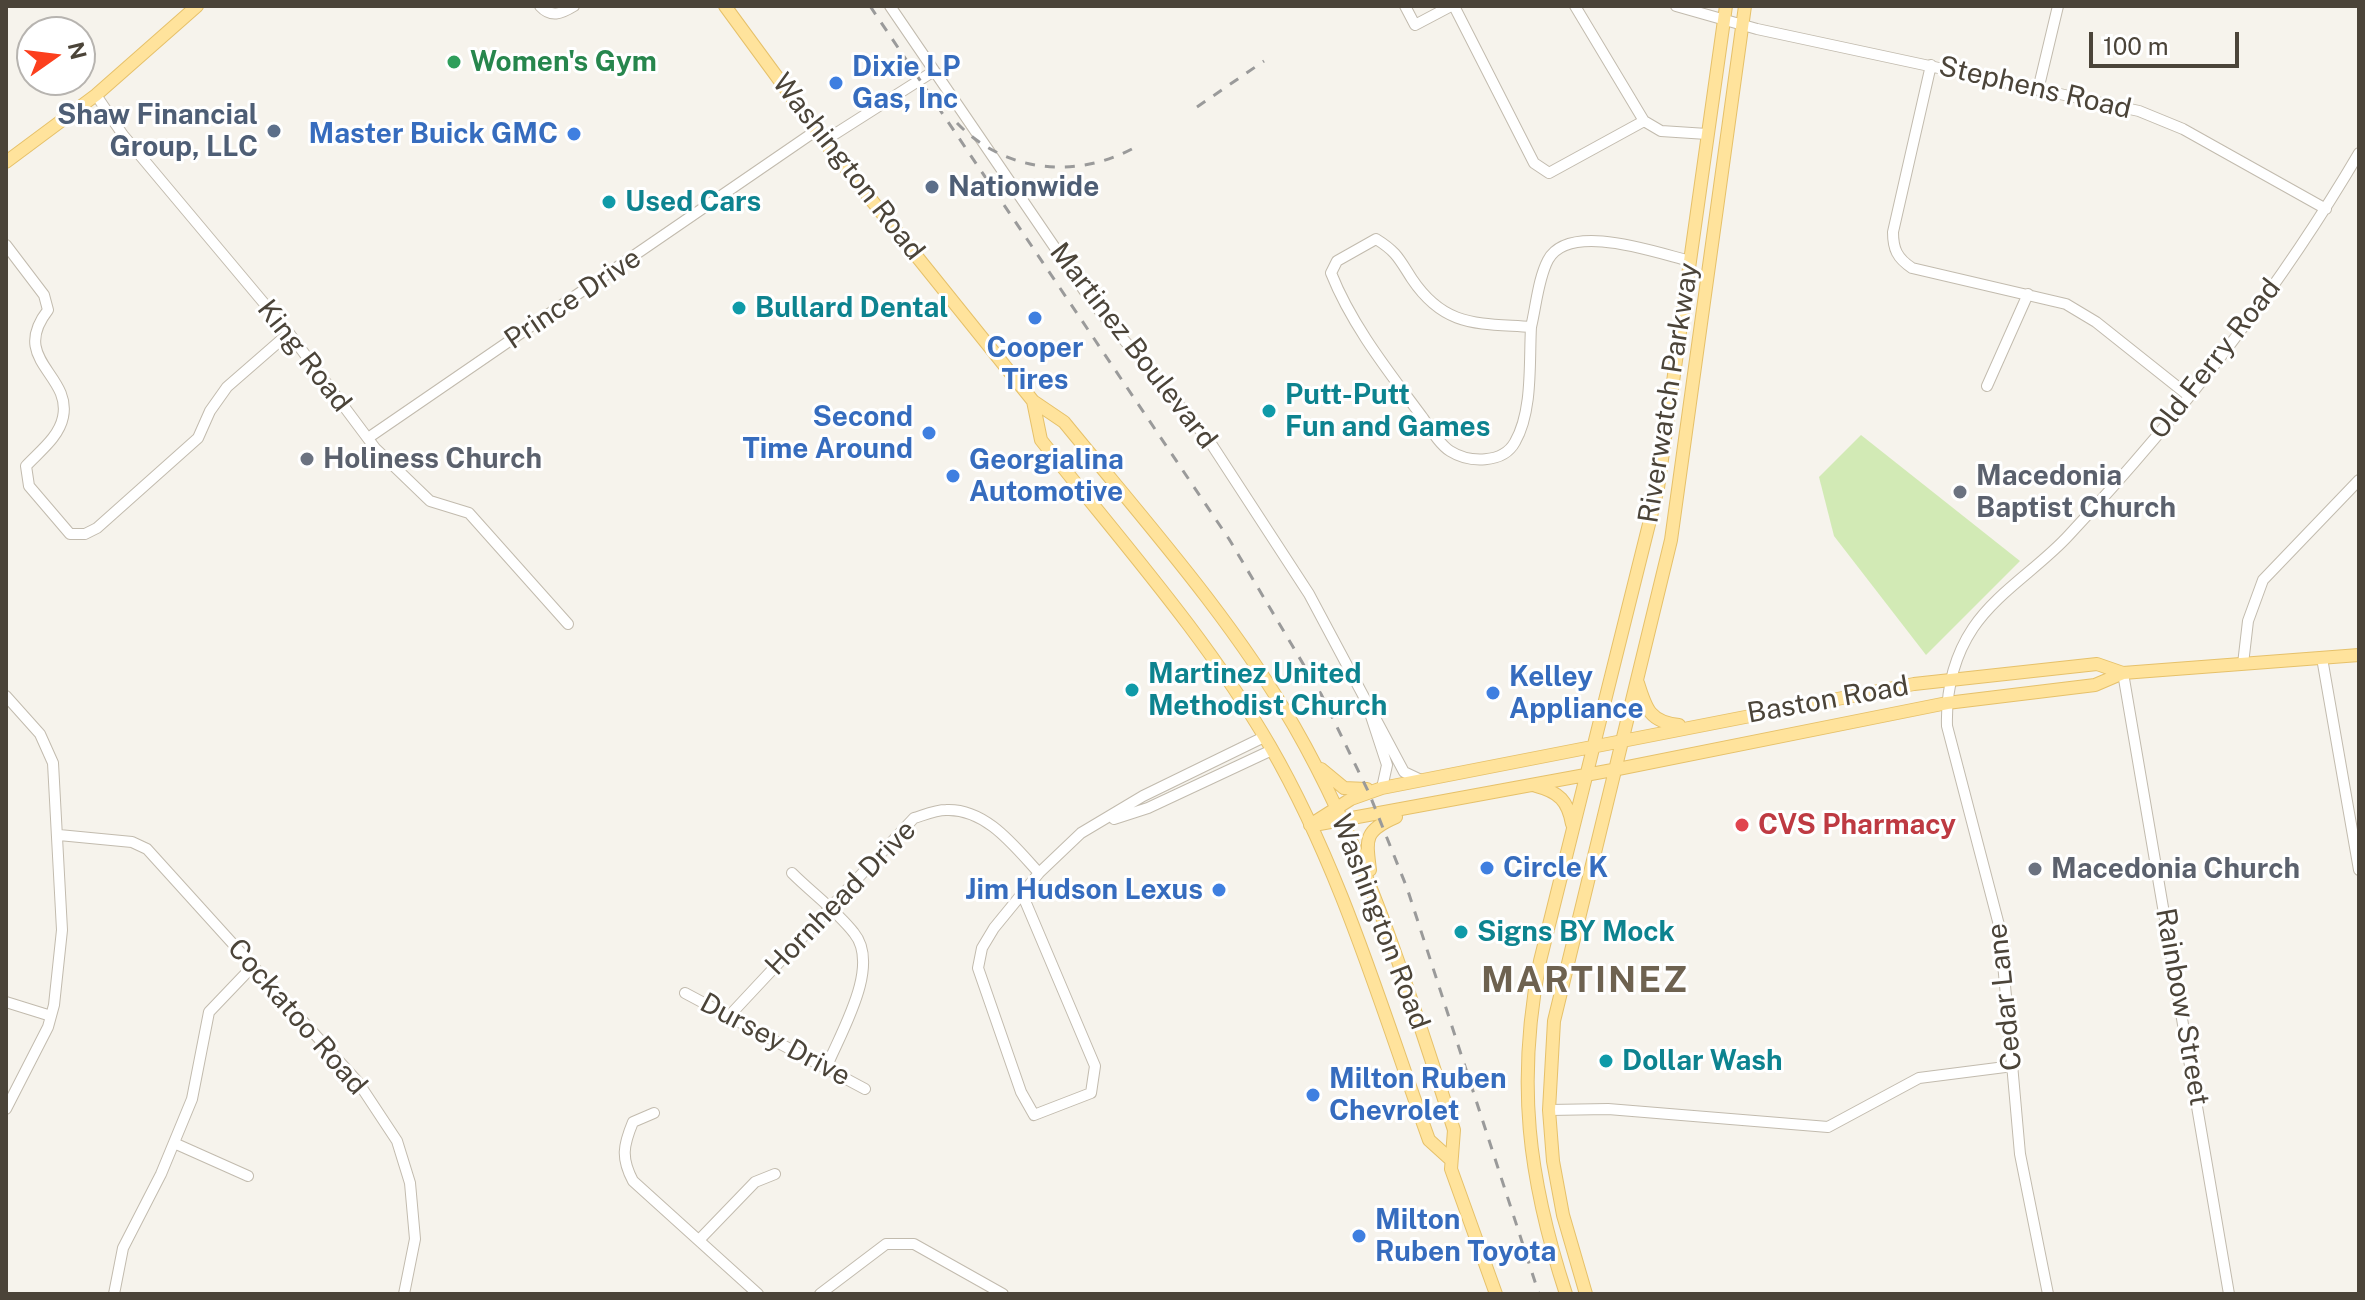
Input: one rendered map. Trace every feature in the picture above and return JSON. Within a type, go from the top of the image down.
[{"type":"main road","points":[[96,95],[197,6]]},
{"type":"main road","name":"Washington Road","points":[[725,6],[820,136],[1033,401],[1064,422],[1225,621],[1277,697],[1337,808],[1372,886],[1454,1130],[1450,1159],[1496,1294]]},
{"type":"main road","name":"Riverwatch Parkway","points":[[1566,1294],[1542,1217],[1529,1144],[1526,1052],[1536,981],[1658,488],[1726,6]]},
{"type":"main road","name":"Riverwatch Parkway","points":[[1586,1294],[1561,1204],[1549,1110],[1554,1021],[1618,769],[1680,492],[1745,6]]},
{"type":"main road","points":[[6,162],[95,96]]},
{"type":"main road","name":"Washington Road","points":[[1033,401],[1041,440],[1201,641],[1272,750],[1350,914],[1429,1140],[1450,1159]]},
{"type":"main road","name":"Baston Road","points":[[1310,825],[1351,799],[1382,788],[1686,726],[1951,679],[2097,664],[2123,673],[2359,655]]},
{"type":"main road","points":[[1310,825],[1618,769],[1947,703],[2095,685],[2123,673]]},
{"type":"main road","points":[[1637,681],[1647,711],[1657,721],[1686,726]]},
{"type":"main road","points":[[1314,763],[1344,788],[1382,788]]},
{"type":"main road","points":[[1529,785],[1551,790],[1565,801],[1573,831]]},
{"type":"main road","points":[[1372,886],[1369,837],[1376,827],[1407,809]]},
{"type":"main road","points":[[1536,981],[1561,986]]},
{"type":"street","points":[[543,9],[557,14],[574,6]]},
{"type":"street","name":"Martinez Boulevard","points":[[890,6],[1084,291],[1210,442],[1309,594],[1404,772],[1421,780]]},
{"type":"street","points":[[1405,6],[1415,25],[1452,6],[1534,163],[1549,173],[1644,121]]},
{"type":"street","points":[[1575,6],[1644,121],[1661,131],[1707,134]]},
{"type":"street","name":"Stephens Road","points":[[1676,6],[1742,25],[2139,111],[2162,119],[2326,209]]},
{"type":"street","points":[[2038,90],[2058,6]]},
{"type":"street","points":[[1931,65],[1893,232],[1893,247],[1900,260],[1912,268],[2028,294],[2083,312],[2189,396]]},
{"type":"street","name":"Prince Drive","points":[[368,438],[820,136],[934,71]]},
{"type":"street","name":"King Road","points":[[96,95],[123,135],[289,333],[368,438],[430,501],[469,513],[568,624]]},
{"type":"street","name":"Old Ferry Road","points":[[1947,703],[1955,662],[1974,626],[2068,537],[2189,396],[2277,283],[2359,153]]},
{"type":"street","points":[[1531,327],[1449,317],[1430,303],[1398,253],[1376,239],[1337,261],[1331,273],[1340,296],[1383,363],[1437,436],[1449,451],[1475,460],[1496,458],[1514,446],[1523,426],[1531,327],[1549,259],[1569,242],[1605,241],[1690,261]]},
{"type":"street","points":[[6,245],[44,295],[48,310],[35,327],[34,346],[56,384],[64,415],[54,437],[26,466],[29,486],[70,534],[85,534],[97,528],[198,438],[210,411],[227,387],[289,333]]},
{"type":"street","points":[[1987,386],[2028,294]]},
{"type":"street","points":[[2243,664],[2248,621],[2263,580],[2359,480]]},
{"type":"street","points":[[2322,658],[2359,870]]},
{"type":"street","name":"Rainbow Street","points":[[2123,673],[2229,1294]]},
{"type":"street","name":"Martinez Boulevard","points":[[1364,694],[1387,765],[1382,788]]},
{"type":"street","points":[[6,696],[40,734],[53,763],[62,930],[51,1016],[6,1109]]},
{"type":"street","name":"Cedar Lane","points":[[1947,703],[1947,726],[1958,776],[2000,929],[2025,1183],[2048,1294]]},
{"type":"street","points":[[1100,824],[1143,796],[1264,737]]},
{"type":"street","points":[[1023,896],[1095,1066],[1091,1093],[1034,1115],[1021,1092],[978,968],[982,948],[994,928],[1039,873],[1081,833],[1148,808],[1272,750]]},
{"type":"street","name":"Hornhead Drive","points":[[730,1015],[914,818],[946,810],[975,815],[1005,837],[1039,873]]},
{"type":"street","name":"Cockatoo Road","points":[[59,835],[132,842],[147,849],[358,1082],[397,1141],[410,1183],[415,1239],[404,1294]]},
{"type":"street","points":[[792,873],[856,935],[865,974],[827,1066]]},
{"type":"street","points":[[114,1294],[123,1248],[174,1143],[199,1074],[209,1012],[252,967]]},
{"type":"street","name":"Dursey Drive","points":[[685,993],[827,1066],[865,1089]]},
{"type":"street","points":[[6,1002],[51,1016]]},
{"type":"street","points":[[1549,1110],[1608,1109],[1828,1127],[1919,1078],[2013,1066]]},
{"type":"street","points":[[654,1113],[633,1122],[624,1144],[623,1161],[633,1181],[758,1294]]},
{"type":"street","points":[[174,1143],[248,1176]]},
{"type":"street","points":[[700,1239],[755,1182],[775,1174]]},
{"type":"street","points":[[820,1294],[886,1244],[914,1244],[1003,1294]]},
{"type":"street","points":[[975,1294],[981,1283]]},
{"type":"green space","points":[[1861,435],[2020,561],[1926,655],[1834,536],[1819,477]]},
{"type":"railway","points":[[870,6],[1229,539],[1321,694],[1369,793],[1407,888],[1539,1294]]},
{"type":"railway","points":[[1197,107],[1264,61]]},
{"type":"railway","points":[[957,123],[976,140],[998,153],[1021,162],[1044,166],[1093,164],[1139,145]]},
{"type":"place","name":"Women's Gym","points":[[454,62]]},
{"type":"place","name":"Dixie LP Gas, Inc","points":[[836,83]]},
{"type":"place","name":"Shaw Financial Group, LLC","points":[[274,131]]},
{"type":"place","name":"Master Buick GMC","points":[[574,134]]},
{"type":"place","name":"Nationwide","points":[[932,187]]},
{"type":"place","name":"Used Cars","points":[[609,202]]},
{"type":"place","name":"Bullard Dental","points":[[739,308]]},
{"type":"place","name":"Cooper Tires","points":[[1035,318]]},
{"type":"place","name":"Putt-Putt Fun and Games","points":[[1269,411]]},
{"type":"place","name":"Second Time Around","points":[[929,433]]},
{"type":"place","name":"Holiness Church","points":[[307,459]]},
{"type":"place","name":"Georgialina Automotive","points":[[953,476]]},
{"type":"place","name":"Macedonia Baptist Church","points":[[1960,492]]},
{"type":"place","name":"Martinez United Methodist Church","points":[[1132,690]]},
{"type":"place","name":"Kelley Appliance","points":[[1493,693]]},
{"type":"place","name":"CVS Pharmacy","points":[[1742,825]]},
{"type":"place","name":"Circle K","points":[[1487,868]]},
{"type":"place","name":"Macedonia Church","points":[[2035,869]]},
{"type":"place","name":"Jim Hudson Lexus","points":[[1219,890]]},
{"type":"place","name":"Signs BY Mock","points":[[1461,932]]},
{"type":"place","name":"Dollar Wash","points":[[1606,1061]]},
{"type":"place","name":"Milton Ruben Chevrolet","points":[[1313,1095]]},
{"type":"place","name":"Milton Ruben Toyota","points":[[1359,1236]]},
{"type":"district","name":"MARTINEZ","points":[[1585,981]]}]
